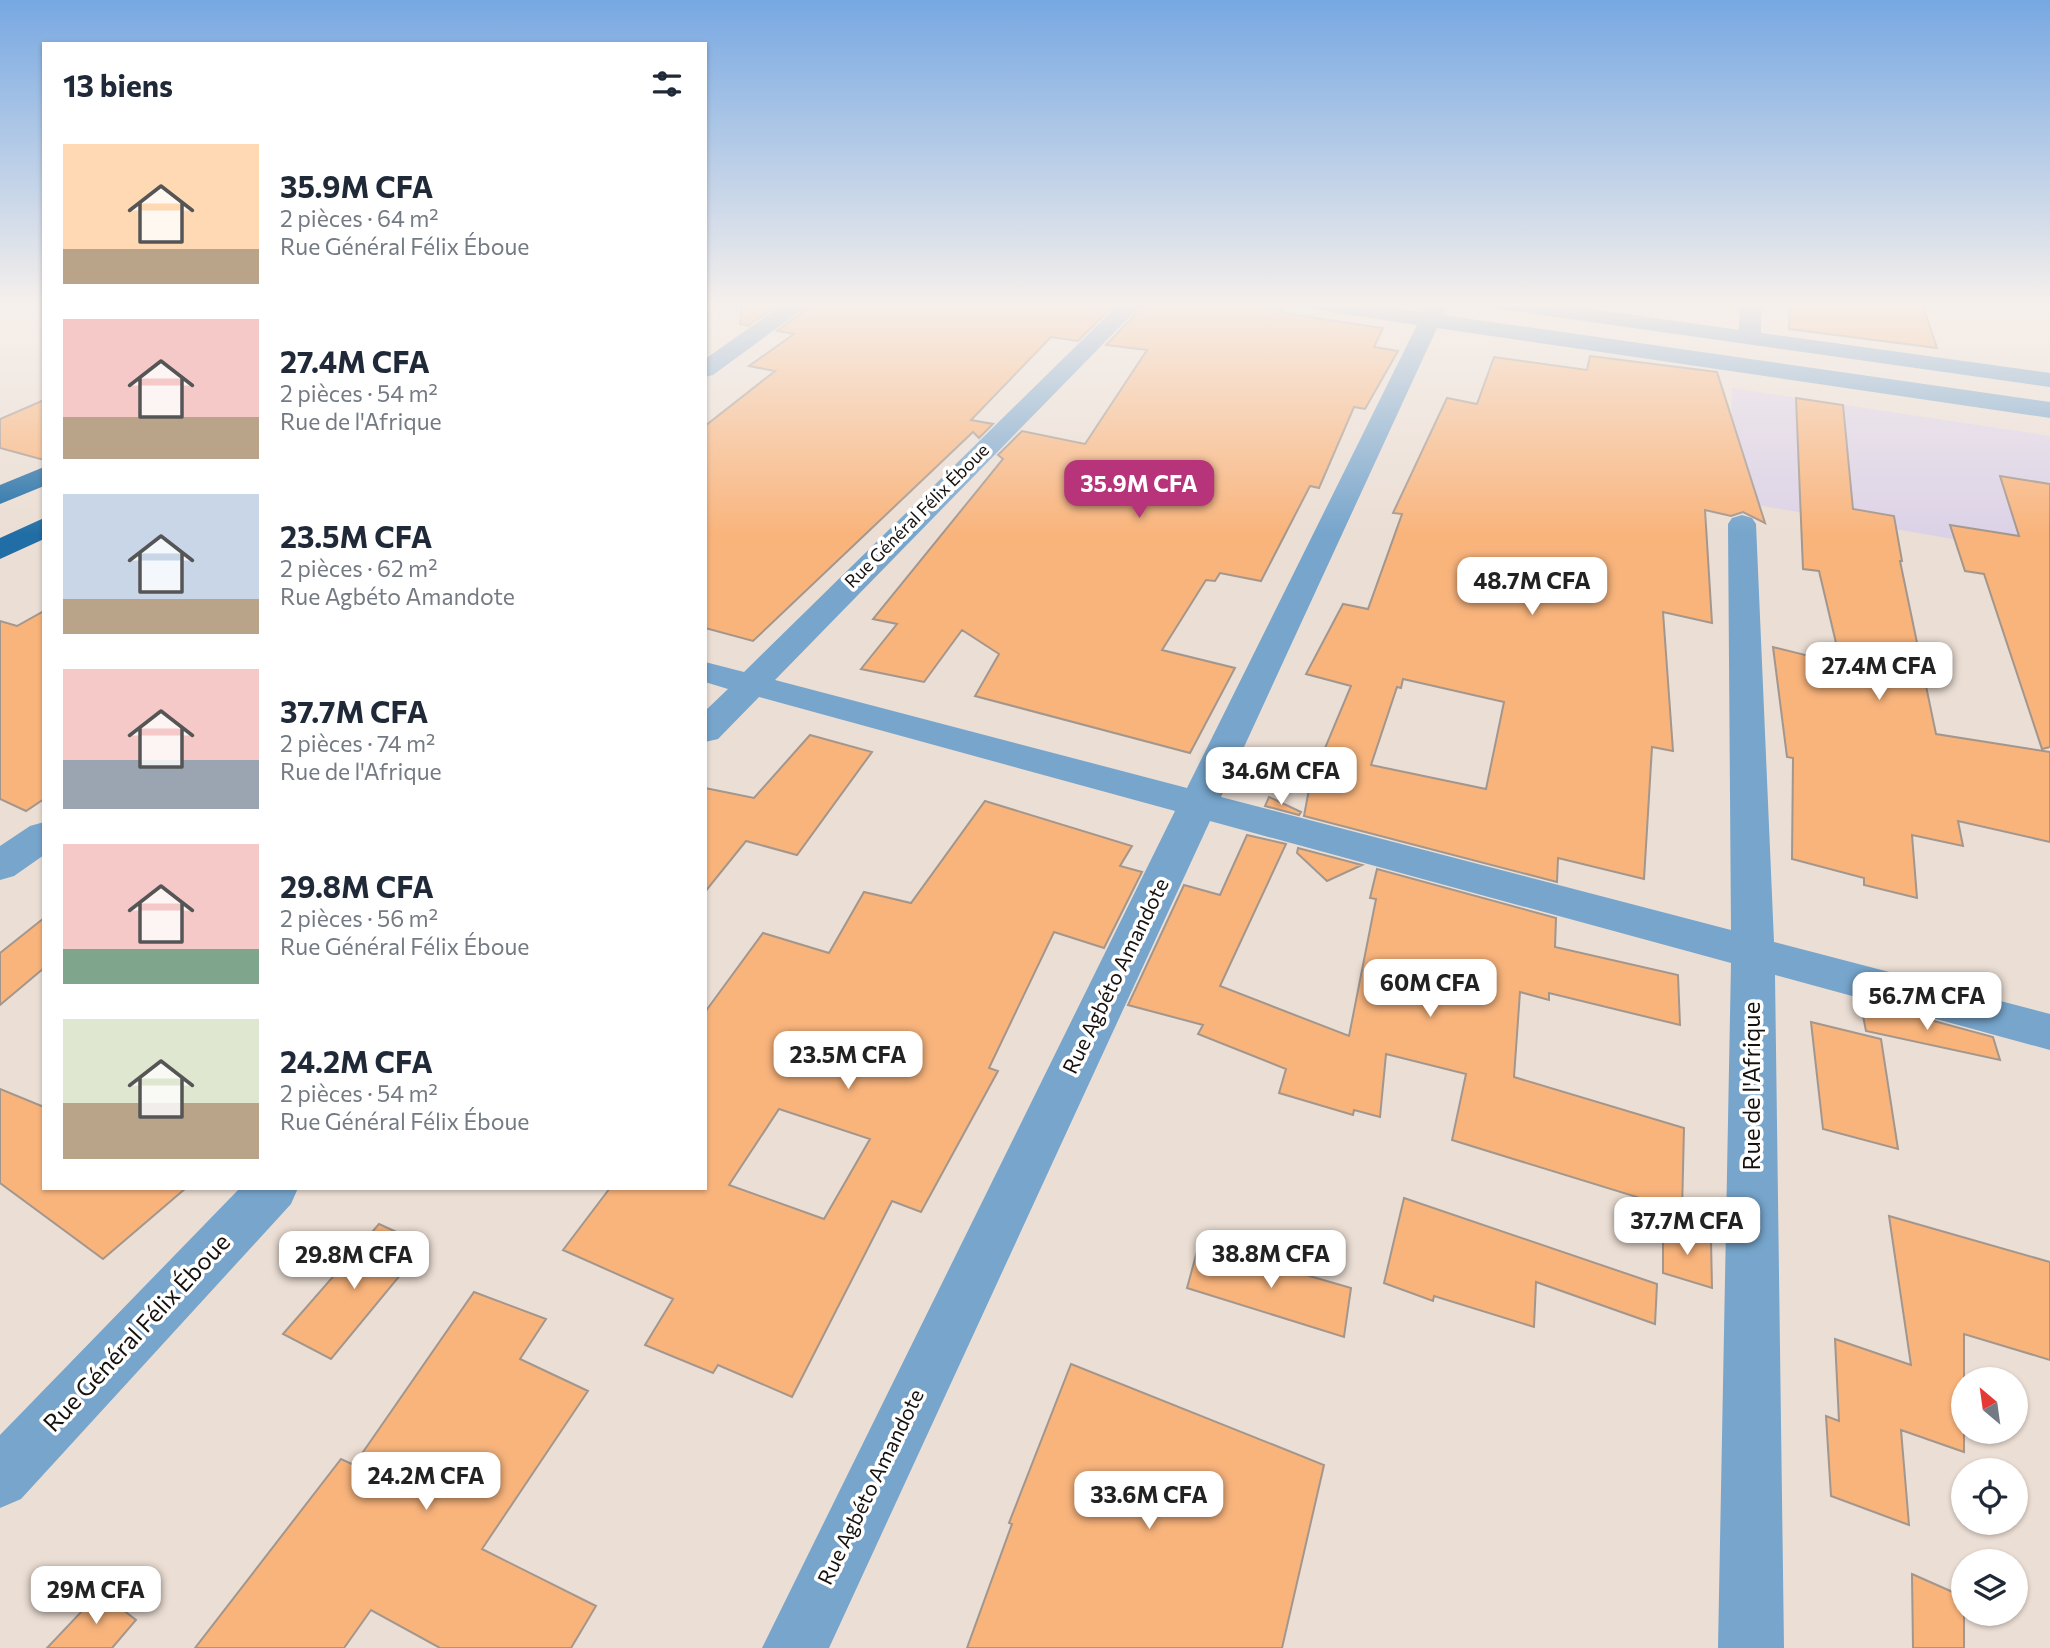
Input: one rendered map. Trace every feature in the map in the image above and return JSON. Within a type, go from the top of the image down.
[{"type":"main road","points":[[3,493],[42,476]]},
{"type":"main road","points":[[0,550],[42,528]]},
{"type":"street","name":"Rue Général Félix Éboue","points":[[707,729],[1055,380]]},
{"type":"street","name":"Rue Agbéto Amandote","points":[[794,1648],[1401,380]]},
{"type":"street","points":[[1861,380],[2050,410]]},
{"type":"street","name":"Rue de l'Afrique","points":[[1742,524],[1753,952],[1751,1648]]},
{"type":"street","points":[[707,673],[2050,1032]]},
{"type":"street","points":[[0,866],[42,836]]},
{"type":"street","name":"Rue Général Félix Éboue","points":[[0,1478],[272,1190]]},
{"type":"shaded area","points":[[1732,388],[2050,436],[2050,556],[1729,500]]},
{"type":"building","points":[[764,380],[1010,380],[971,420],[993,424],[979,438],[973,432],[753,641],[707,629],[707,424]]},
{"type":"building","points":[[1127,380],[1382,380],[1365,409],[1354,407],[1319,488],[1310,486],[1261,581],[1220,573],[1215,581],[1206,580],[1162,650],[1235,668],[1190,753],[975,696],[999,654],[962,630],[924,682],[861,669],[897,624],[873,619],[1003,459],[998,455],[1022,431],[1085,444]]},
{"type":"building","points":[[1486,380],[1720,380],[1765,523],[1743,512],[1731,516],[1705,510],[1712,623],[1663,612],[1673,751],[1652,747],[1644,879],[1558,858],[1557,882],[1304,816],[1310,784],[1351,686],[1306,674],[1343,604],[1368,609],[1402,514],[1393,513],[1447,398],[1477,404]],"holes":[[[1403,679],[1504,702],[1486,789],[1371,765],[1397,687],[1401,688]]]},
{"type":"building","points":[[1796,398],[1843,405],[1853,509],[1894,516],[1900,561],[1936,734],[2050,752],[2050,842],[1958,821],[1963,846],[1912,835],[1917,898],[1864,885],[1864,878],[1792,859],[1793,758],[1787,757],[1773,647],[1841,664],[1819,571],[1803,569]]},
{"type":"building","points":[[42,401],[42,459],[0,448],[0,419]]},
{"type":"building","points":[[2000,476],[2050,484],[2050,747],[2042,749],[1984,574],[1965,571],[1950,525],[2019,536]]},
{"type":"building","points":[[42,612],[42,800],[26,811],[0,799],[0,621],[17,626]]},
{"type":"building","points":[[810,735],[872,752],[797,855],[746,841],[707,890],[707,788],[754,798]]},
{"type":"building","points":[[1269,797],[1301,812],[1299,815],[1265,806]]},
{"type":"building","points":[[985,801],[1132,846],[1120,866],[1142,872],[1104,948],[1054,932],[989,1068],[998,1071],[921,1212],[892,1201],[792,1397],[718,1365],[713,1373],[645,1345],[673,1299],[563,1250],[608,1190],[707,1190],[707,1009],[763,933],[829,953],[864,892],[911,903]],"holes":[[[779,1109],[870,1139],[824,1219],[729,1185]]]},
{"type":"building","points":[[1247,835],[1286,844],[1220,986],[1349,1036],[1376,899],[1370,898],[1377,869],[1556,918],[1555,947],[1678,975],[1680,1025],[1549,993],[1549,1000],[1520,992],[1514,1077],[1684,1128],[1682,1211],[1452,1140],[1466,1074],[1386,1054],[1380,1117],[1354,1110],[1353,1115],[1279,1093],[1286,1069],[1198,1034],[1203,1025],[1128,1005],[1184,885],[1220,895]]},
{"type":"building","points":[[1298,848],[1362,865],[1327,881],[1297,853]]},
{"type":"building","points":[[42,920],[42,970],[0,1005],[0,953]]},
{"type":"building","points":[[1860,1001],[1993,1037],[2000,1060],[1866,1031]]},
{"type":"building","points":[[1811,1022],[1881,1039],[1898,1149],[1823,1129]]},
{"type":"building","points":[[0,1089],[42,1106],[42,1190],[184,1190],[103,1259],[0,1183]]},
{"type":"building","points":[[1404,1198],[1657,1284],[1655,1324],[1536,1282],[1534,1327],[1434,1296],[1433,1301],[1384,1283]]},
{"type":"building","points":[[1889,1216],[2050,1262],[2050,1360],[1964,1334],[1964,1367],[1951,1367],[1951,1444],[1964,1444],[1964,1452],[1901,1430],[1909,1525],[1831,1496],[1826,1416],[1839,1421],[1835,1339],[1911,1365]]},
{"type":"building","points":[[379,1224],[425,1245],[331,1359],[283,1334]]},
{"type":"building","points":[[1663,1227],[1711,1240],[1712,1288],[1663,1273]]},
{"type":"building","points":[[1199,1244],[1351,1288],[1344,1337],[1187,1288]]},
{"type":"building","points":[[474,1292],[546,1319],[520,1359],[588,1391],[482,1549],[596,1606],[571,1648],[440,1648],[371,1610],[344,1648],[195,1648],[341,1459],[354,1465]]},
{"type":"building","points":[[1071,1364],[1324,1465],[1282,1648],[967,1648],[1012,1524],[1009,1523]]},
{"type":"building","points":[[1912,1574],[1951,1591],[1951,1626],[1964,1626],[1964,1648],[1913,1648]]},
{"type":"building","points":[[100,1592],[136,1620],[112,1648],[47,1648]]}]
